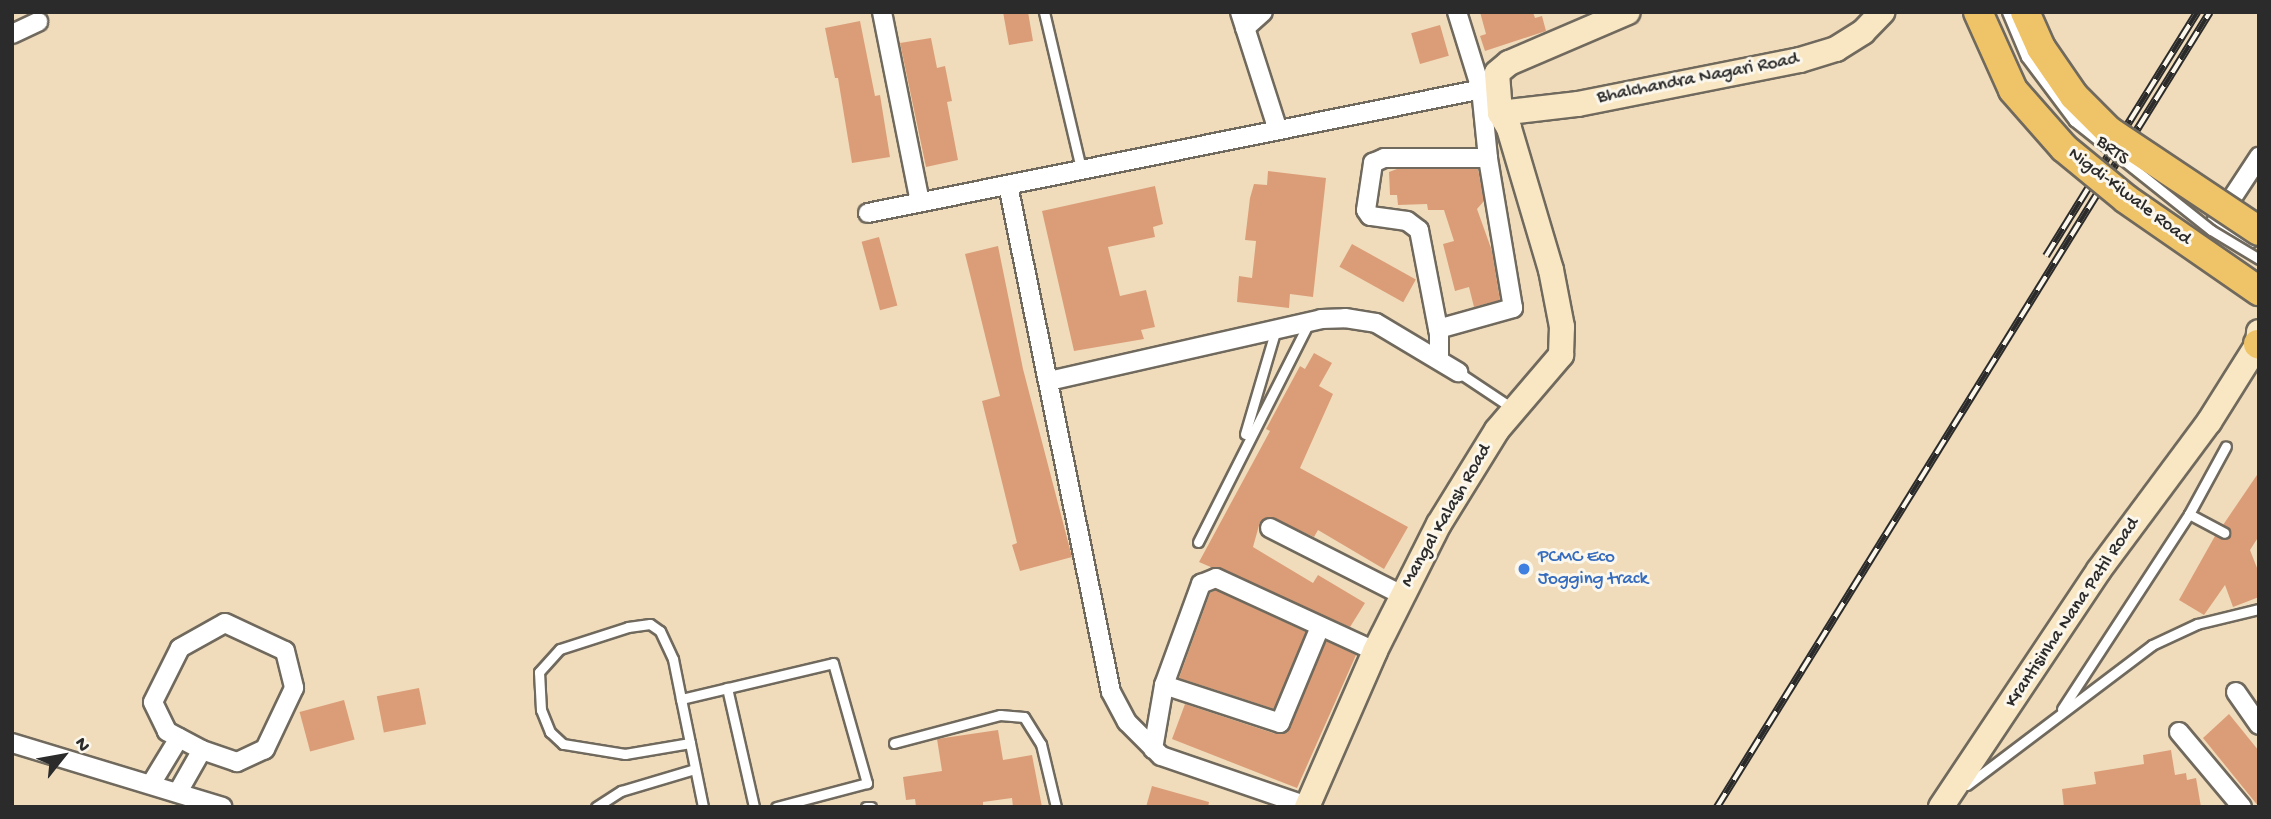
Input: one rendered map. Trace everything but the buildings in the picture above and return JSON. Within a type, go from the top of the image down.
[{"type":"main road","name":"Nigdi-Kiwale Road","points":[[1978,12],[2013,90],[2064,148],[2126,199],[2259,291]]},
{"type":"main road","points":[[2025,12],[2041,48],[2074,96],[2109,131],[2259,231]]},
{"type":"street","points":[[882,12],[920,202]]},
{"type":"street","points":[[1263,12],[1242,20],[1277,127]]},
{"type":"street","points":[[1438,329],[1513,308],[1488,158],[1489,88],[1457,12]]},
{"type":"street","points":[[1489,88],[1497,73],[1509,63],[1628,12]]},
{"type":"street","name":"Bhalchandra Nagari Road","points":[[1500,113],[1578,104],[1800,60],[1836,49],[1863,32],[1882,12]]},
{"type":"street","points":[[12,34],[38,22]]},
{"type":"street","points":[[868,213],[1277,127],[1489,88]]},
{"type":"street","name":"Mangal Kalash Road","points":[[1307,807],[1375,651],[1455,495],[1514,409],[1553,368],[1563,341],[1551,270],[1509,128],[1489,88]]},
{"type":"street","points":[[1439,360],[1438,329],[1419,230],[1407,220],[1370,216],[1366,210],[1373,163],[1384,158],[1488,158]]},
{"type":"street","points":[[2259,158],[2217,221],[2259,245]]},
{"type":"street","points":[[1008,185],[1111,692],[1127,722],[1153,749],[1307,807]]},
{"type":"street","points":[[1049,381],[1310,322],[1361,319],[1458,372]]},
{"type":"street","name":"Krantisinha Nana Patil Road","points":[[1944,804],[2099,570],[2208,422],[2258,340]]},
{"type":"street","points":[[1270,528],[1402,595]]},
{"type":"street","points":[[1153,749],[1164,685],[1201,584],[1209,579],[1216,578],[1375,651]]},
{"type":"street","points":[[225,623],[285,651],[294,688],[265,749],[237,762],[202,750],[167,731],[153,702],[180,648],[225,623]]},
{"type":"street","points":[[1164,685],[1280,723],[1320,627]]},
{"type":"street","points":[[2236,692],[2259,725]]},
{"type":"street","points":[[2179,732],[2242,807]]},
{"type":"street","points":[[152,784],[179,738]]},
{"type":"street","points":[[12,743],[222,807]]},
{"type":"street","points":[[178,792],[202,750]]},
{"type":"lane","points":[[1044,12],[1082,169]]},
{"type":"lane","name":"BRTS","points":[[1989,12],[2018,78],[2038,108],[2095,161],[2212,248],[2259,277]]},
{"type":"lane","name":"BRTS","points":[[2007,12],[2026,58],[2074,121],[2211,230],[2259,259]]},
{"type":"lane","points":[[1198,542],[1310,322]]},
{"type":"lane","points":[[1245,434],[1276,329]]},
{"type":"lane","points":[[1458,372],[1514,409]]},
{"type":"lane","points":[[2057,717],[2189,514],[2226,446]]},
{"type":"lane","points":[[2189,514],[2224,533]]},
{"type":"lane","points":[[1944,804],[2172,633],[2259,609]]},
{"type":"lane","points":[[690,743],[625,754],[563,744],[550,732],[541,710],[539,672],[560,649],[650,624],[668,643],[681,699],[690,743],[695,769],[703,807]]},
{"type":"lane","points":[[681,699],[833,663],[867,783],[776,807]]},
{"type":"lane","points":[[727,688],[754,807]]},
{"type":"lane","points":[[894,743],[1000,715],[1024,717],[1041,744],[1056,807]]},
{"type":"lane","points":[[596,807],[621,791],[695,769]]},
{"type":"railway","points":[[2046,256],[2197,12]]},
{"type":"railway","points":[[1717,807],[2210,12]]},
{"type":"place","name":"PCMC Eco Jogging track","points":[[1524,569]]}]
